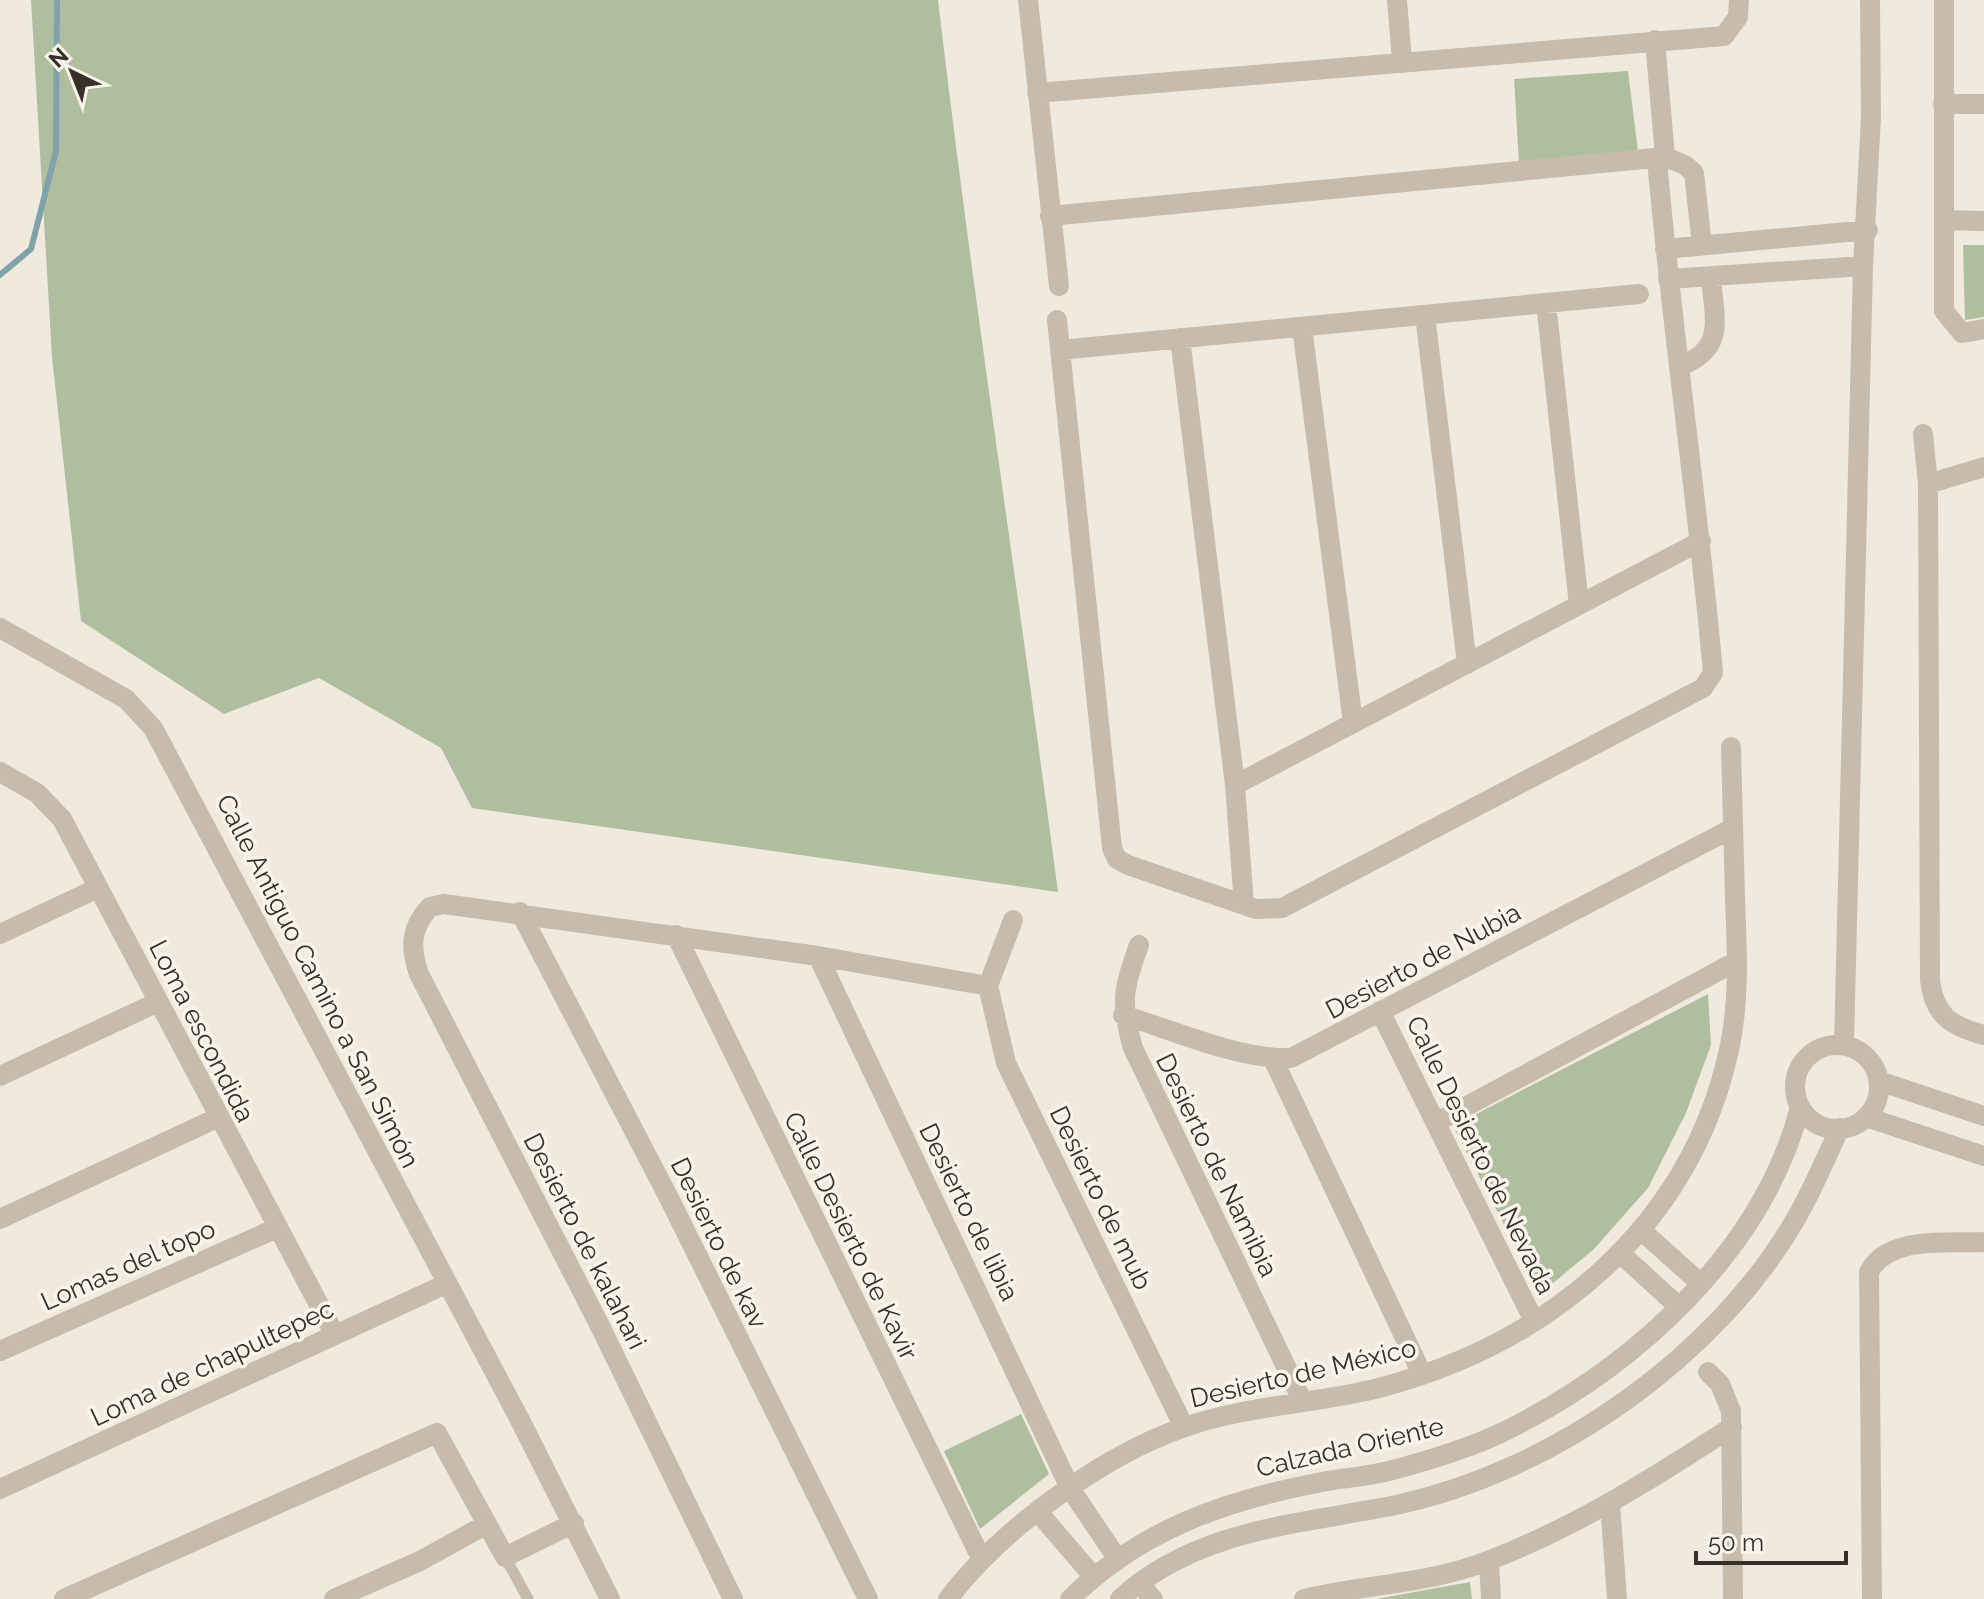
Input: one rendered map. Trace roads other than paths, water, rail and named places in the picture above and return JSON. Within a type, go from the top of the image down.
[{"type":"street","points":[[1028,0],[1059,286]]},
{"type":"street","points":[[1397,0],[1402,61]]},
{"type":"street","points":[[1037,93],[1724,36],[1738,17],[1739,0]]},
{"type":"street","points":[[1844,1045],[1863,266],[1868,230],[1870,0]]},
{"type":"street","points":[[1944,0],[1944,311],[1962,333],[1984,329]]},
{"type":"street","points":[[1057,320],[1112,848],[1117,859],[1128,865],[1244,905],[1267,911],[1282,908],[1703,688],[1713,673],[1701,541],[1665,249],[1655,40]]},
{"type":"street","points":[[1943,104],[1984,104]]},
{"type":"street","points":[[1050,216],[1661,159],[1685,165],[1694,173],[1702,245]]},
{"type":"street","points":[[1944,220],[1984,221]]},
{"type":"street","points":[[1665,249],[1868,230]]},
{"type":"street","points":[[1668,279],[1863,266]]},
{"type":"street","points":[[1680,366],[1699,358],[1711,348],[1715,328],[1711,277]]},
{"type":"street","points":[[1060,350],[1639,294]]},
{"type":"street","points":[[1546,303],[1579,605]]},
{"type":"street","points":[[1425,315],[1467,664]]},
{"type":"street","points":[[1302,327],[1353,723]]},
{"type":"street","points":[[1180,338],[1235,785],[1244,905]]},
{"type":"street","points":[[1923,434],[1928,484],[1930,980],[1938,1012],[1959,1029],[1984,1035]]},
{"type":"street","points":[[1928,484],[1984,467]]},
{"type":"street","points":[[1235,785],[1701,541]]},
{"type":"street","name":"Calle Antiguo Camino a San Simón","points":[[0,628],[126,699],[153,728],[574,1523],[610,1599]]},
{"type":"street","name":"Desierto de México","points":[[948,1599],[981,1558],[1038,1512],[1138,1448],[1184,1427],[1302,1400],[1378,1388],[1422,1374],[1534,1321],[1621,1254],[1642,1231],[1685,1170],[1718,1093],[1730,1046],[1737,961],[1731,747]]},
{"type":"street","name":"Loma escondida","points":[[0,772],[49,803],[98,888],[217,1118],[335,1335]]},
{"type":"street","name":"Desierto de Nubia","points":[[1123,1015],[1273,1059],[1291,1058],[1310,1051],[1380,1011],[1733,828]]},
{"type":"street","points":[[0,934],[98,888]]},
{"type":"street","name":"Desierto de kalahari","points":[[520,912],[444,904],[430,907],[420,917],[412,941],[419,974],[599,1324],[733,1599]]},
{"type":"street","points":[[520,912],[818,956],[988,986],[1013,920]]},
{"type":"street","name":"Desierto de kav","points":[[520,912],[669,1198],[868,1599]]},
{"type":"street","name":"Calle Desierto de Kavir","points":[[676,935],[981,1558]]},
{"type":"street","name":"Desierto de Namibia","points":[[1139,945],[1122,994],[1123,1015],[1133,1048],[1302,1400]]},
{"type":"street","name":"Desierto de libia","points":[[818,956],[1071,1490],[1117,1558],[1146,1591]]},
{"type":"street","points":[[1437,1122],[1737,961]]},
{"type":"street","name":"Desierto de mub","points":[[988,986],[1006,1063],[1184,1427]]},
{"type":"street","points":[[0,1076],[158,1002]]},
{"type":"street","name":"Calle Desierto de Nevada","points":[[1380,1011],[1534,1321]]},
{"type":"street","points":[[1831,1045],[1844,1045],[1867,1057],[1879,1081],[1874,1107],[1866,1117],[1840,1128],[1817,1123],[1800,1107],[1796,1081],[1807,1057],[1831,1045]]},
{"type":"street","points":[[1273,1059],[1422,1374]]},
{"type":"street","points":[[1879,1081],[1984,1116]]},
{"type":"street","name":"Calzada Oriente","points":[[1070,1599],[1117,1558],[1196,1515],[1264,1495],[1385,1472],[1502,1432],[1620,1360],[1700,1283],[1768,1189],[1789,1152],[1800,1107]]},
{"type":"street","points":[[1866,1117],[1984,1156]]},
{"type":"street","points":[[0,1219],[217,1118]]},
{"type":"street","points":[[1120,1599],[1146,1591],[1164,1566],[1208,1545],[1262,1529],[1395,1505],[1486,1479],[1597,1420],[1689,1348],[1760,1271],[1798,1216],[1840,1128]]},
{"type":"street","name":"Lomas del topo","points":[[0,1351],[277,1228]]},
{"type":"street","points":[[1642,1231],[1700,1283]]},
{"type":"street","points":[[1872,1599],[1869,1272],[1874,1262],[1894,1248],[1984,1242]]},
{"type":"street","points":[[1621,1254],[1678,1306]]},
{"type":"street","name":"Loma de chapultepec","points":[[0,1489],[446,1284]]},
{"type":"street","points":[[1620,1360],[1641,1388]]},
{"type":"street","points":[[1708,1372],[1728,1398],[1732,1427],[1733,1599]]},
{"type":"street","points":[[1304,1599],[1425,1578],[1489,1561],[1610,1503],[1732,1427]]},
{"type":"street","points":[[64,1599],[437,1433],[505,1557],[574,1523]]},
{"type":"street","points":[[1610,1503],[1617,1599]]},
{"type":"street","points":[[1038,1512],[1113,1599]]},
{"type":"street","points":[[334,1599],[420,1561],[487,1524]]},
{"type":"street","points":[[1489,1561],[1491,1599]]},
{"type":"lane","points":[[505,1557],[528,1599]]},
{"type":"waterway","points":[[0,275],[31,249],[56,151],[57,0]]}]
